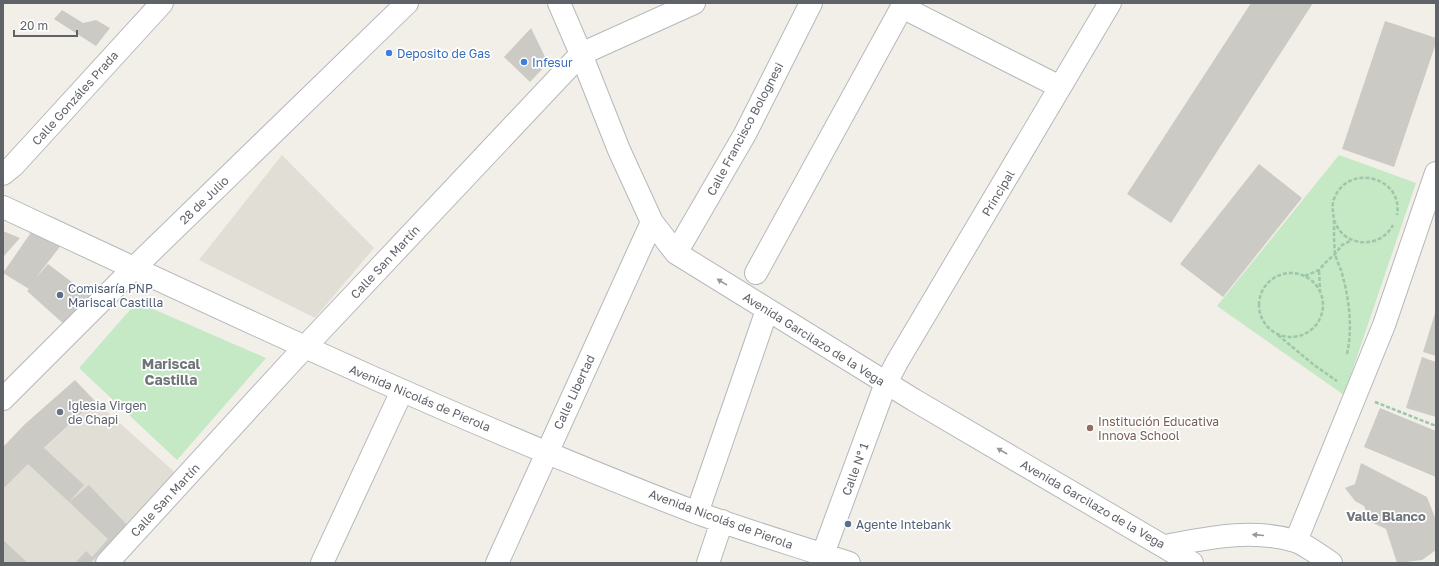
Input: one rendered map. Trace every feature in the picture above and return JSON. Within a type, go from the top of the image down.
[{"type":"street","name":"Calle Gonzáles Prada","points":[[3,174],[13,166],[162,3]]},
{"type":"street","name":"28 de Julio","points":[[3,399],[134,268],[407,3]]},
{"type":"street","name":"Avenida Garcilazo de la Vega","points":[[559,3],[619,150],[652,222],[676,253],[886,383],[1192,563]]},
{"type":"street","name":"Calle San Martín","points":[[107,563],[304,348],[581,54],[694,3]]},
{"type":"street","name":"Calle Francisco Bolognesi","points":[[676,253],[745,134],[811,3]]},
{"type":"street","name":"Principal","points":[[886,383],[1110,3]]},
{"type":"street","points":[[756,273],[902,7],[1060,87]]},
{"type":"street","points":[[1296,541],[1384,325],[1436,172]]},
{"type":"street","name":"Avenida Nicolás de Pierola","points":[[3,207],[304,348],[546,453],[697,513],[823,554],[846,563]]},
{"type":"street","name":"Calle Libertad","points":[[497,563],[652,222]]},
{"type":"street","points":[[697,513],[767,310]]},
{"type":"street","name":"Calle N° 1","points":[[823,554],[886,383]]},
{"type":"street","points":[[322,563],[402,390]]},
{"type":"street","points":[[708,563],[722,521]]},
{"type":"street","points":[[1165,546],[1218,536],[1257,534],[1296,541],[1331,563]]},
{"type":"path","points":[[1334,220],[1344,235],[1352,240],[1363,243],[1374,242],[1391,230],[1396,220],[1398,209],[1396,199],[1390,189],[1383,183],[1374,178],[1364,177],[1354,179],[1345,184],[1338,191],[1334,200],[1332,210],[1334,220],[1335,254],[1341,270],[1350,322],[1349,345],[1346,358]]},
{"type":"path","points":[[1305,276],[1319,270],[1342,245],[1352,240]]},
{"type":"path","points":[[1278,335],[1296,337],[1306,334],[1314,328],[1320,320],[1323,310],[1323,300],[1318,279],[1319,270]]},
{"type":"path","points":[[1320,290],[1305,276],[1284,274],[1274,278],[1266,285],[1261,295],[1259,305],[1260,314],[1264,323],[1270,330],[1314,365],[1341,384]]},
{"type":"path","points":[[1373,401],[1436,426]]},
{"type":"shaded area","points":[[282,155],[374,248],[315,318],[199,260]]},
{"type":"shaded area","points":[[95,401],[179,476],[99,563],[3,563],[3,447],[45,448]]},
{"type":"green space","points":[[1339,155],[1416,183],[1344,395],[1217,306]]},
{"type":"green space","name":"Mariscal Castilla","points":[[137,302],[266,358],[177,460],[79,368]]},
{"type":"building","points":[[1251,3],[1313,3],[1171,223],[1127,194]]},
{"type":"building","points":[[62,10],[83,23],[96,20],[110,28],[96,46],[54,19]]},
{"type":"building","points":[[1385,21],[1436,38],[1436,43],[1394,167],[1342,149]]},
{"type":"building","points":[[531,28],[548,63],[530,82],[504,57]]},
{"type":"building","points":[[1259,164],[1302,198],[1223,297],[1180,264]]},
{"type":"building","points":[[3,231],[20,238],[3,257]]},
{"type":"building","points":[[32,231],[62,244],[35,279],[48,264],[93,298],[67,327],[27,291],[29,289],[3,273]]},
{"type":"building","points":[[1436,310],[1436,356],[1423,352]]},
{"type":"building","points":[[1422,357],[1436,362],[1436,417],[1406,408]]},
{"type":"building","points":[[75,380],[95,401],[44,448],[84,485],[69,502],[28,464],[3,489],[3,447],[25,424]]},
{"type":"building","points":[[1380,408],[1436,431],[1436,477],[1364,447]]},
{"type":"building","points":[[1361,463],[1427,497],[1436,520],[1436,550],[1422,560],[1397,563],[1386,529],[1371,522],[1364,506],[1355,501],[1345,488],[1355,484]]},
{"type":"building","points":[[89,485],[128,526],[90,563],[75,563],[86,551],[92,557],[108,539],[69,502]]},
{"type":"building","points":[[3,540],[28,563],[3,563]]},
{"type":"place","name":"Deposito de Gas","points":[[389,53]]},
{"type":"place","name":"Infesur","points":[[524,62]]},
{"type":"place","name":"Comisaría PNP Mariscal Castilla","points":[[60,295]]},
{"type":"place","name":"Iglesia Virgen de Chapi","points":[[60,412]]},
{"type":"place","name":"Institución Educativa Innova School","points":[[1090,428]]},
{"type":"place","name":"Agente Intebank","points":[[848,524]]},
{"type":"district","name":"Mariscal Castilla","points":[[171,372]]},
{"type":"district","name":"Valle Blanco","points":[[1386,516]]}]
